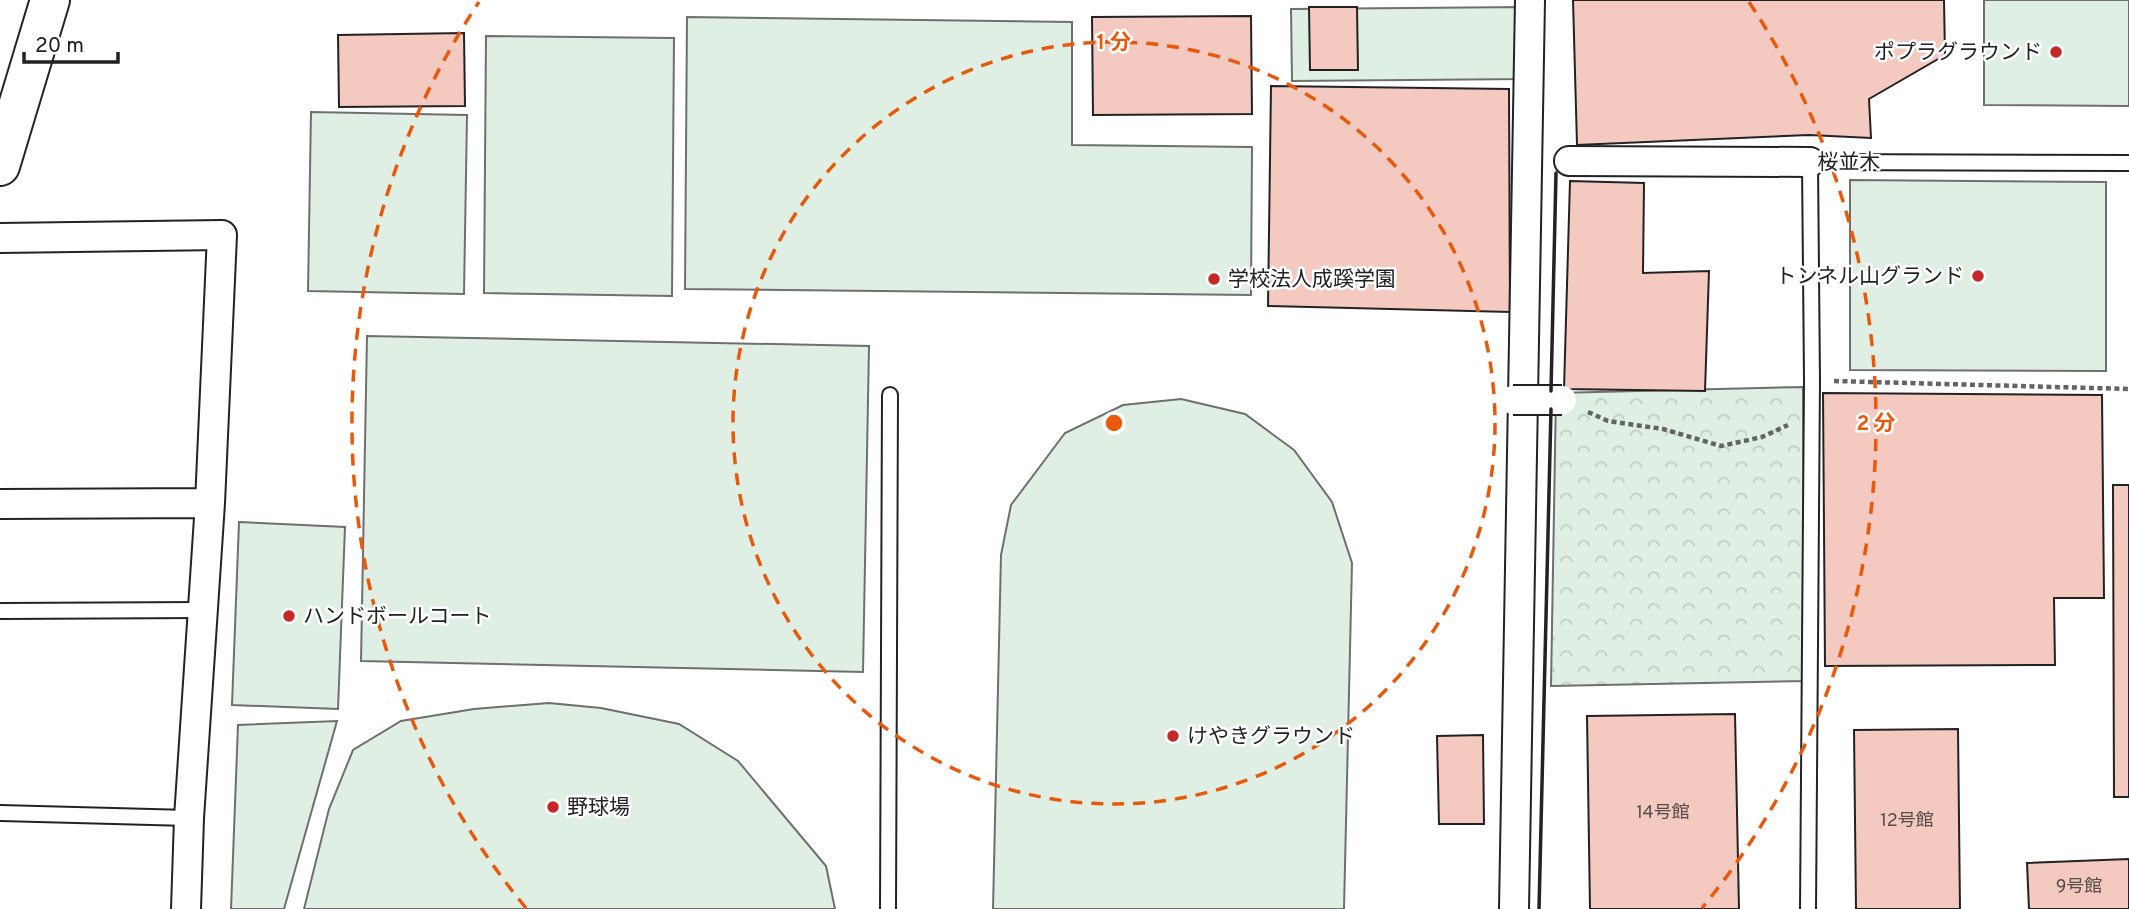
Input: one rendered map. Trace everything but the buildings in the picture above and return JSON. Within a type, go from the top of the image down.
[{"type":"street","points":[[0,166],[50,0]]},
{"type":"street","points":[[1514,909],[1530,0]]},
{"type":"street","name":"桜並木","points":[[1569,161],[1810,162]]},
{"type":"street","points":[[0,238],[222,235],[210,503],[189,818],[186,909]]},
{"type":"street","points":[[1513,400],[1562,400]]},
{"type":"street","points":[[0,504],[210,503]]},
{"type":"lane","name":"桜並木","points":[[1810,162],[2129,163]]},
{"type":"lane","points":[[1808,909],[1812,380],[1810,162]]},
{"type":"lane","points":[[888,909],[890,395]]},
{"type":"lane","points":[[0,611],[203,610]]},
{"type":"lane","points":[[0,813],[189,818]]},
{"type":"path","points":[[1812,380],[2129,389]]},
{"type":"path","points":[[1562,400],[1608,421],[1662,429],[1720,446],[1762,437],[1811,415]]},
{"type":"green space","name":"ポプラグラウンド","points":[[1984,0],[2129,0],[2129,106],[1984,105]]},
{"type":"green space","points":[[1526,7],[1526,79],[1292,81],[1291,9]]},
{"type":"green space","points":[[687,17],[1072,22],[1072,145],[1252,147],[1251,295],[685,289]]},
{"type":"green space","points":[[486,36],[674,38],[672,296],[484,293]]},
{"type":"green space","points":[[311,112],[467,115],[464,294],[308,291]]},
{"type":"green space","name":"トンネル山グランド","points":[[1850,180],[2106,182],[2106,371],[1850,370]]},
{"type":"green space","points":[[367,336],[869,346],[863,672],[361,661]]},
{"type":"green space","points":[[1803,387],[1805,681],[1551,686],[1556,393]]},
{"type":"green space","name":"けやきグラウンド","points":[[1181,399],[1245,414],[1294,450],[1332,502],[1352,563],[1344,909],[993,909],[1001,555],[1011,505],[1065,433],[1123,405]]},
{"type":"green space","name":"ハンドボールコート","points":[[239,522],[345,527],[338,709],[232,705]]},
{"type":"green space","name":"野球場","points":[[549,703],[601,708],[679,724],[738,761],[826,866],[835,909],[304,909],[329,809],[353,750],[401,721],[474,709]]},
{"type":"green space","points":[[337,721],[284,909],[231,909],[238,725]]},
{"type":"wall","points":[[1551,391],[1556,173]]},
{"type":"wall","points":[[1539,909],[1551,409]]},
{"type":"place","name":"ポプラグラウンド","points":[[2056,52]]},
{"type":"place","name":"トンネル山グランド","points":[[1978,276]]},
{"type":"place","name":"学校法人成蹊学園","points":[[1214,279]]},
{"type":"place","name":"ハンドボールコート","points":[[289,616]]},
{"type":"place","name":"けやきグラウンド","points":[[1173,736]]},
{"type":"place","name":"野球場","points":[[553,807]]}]
